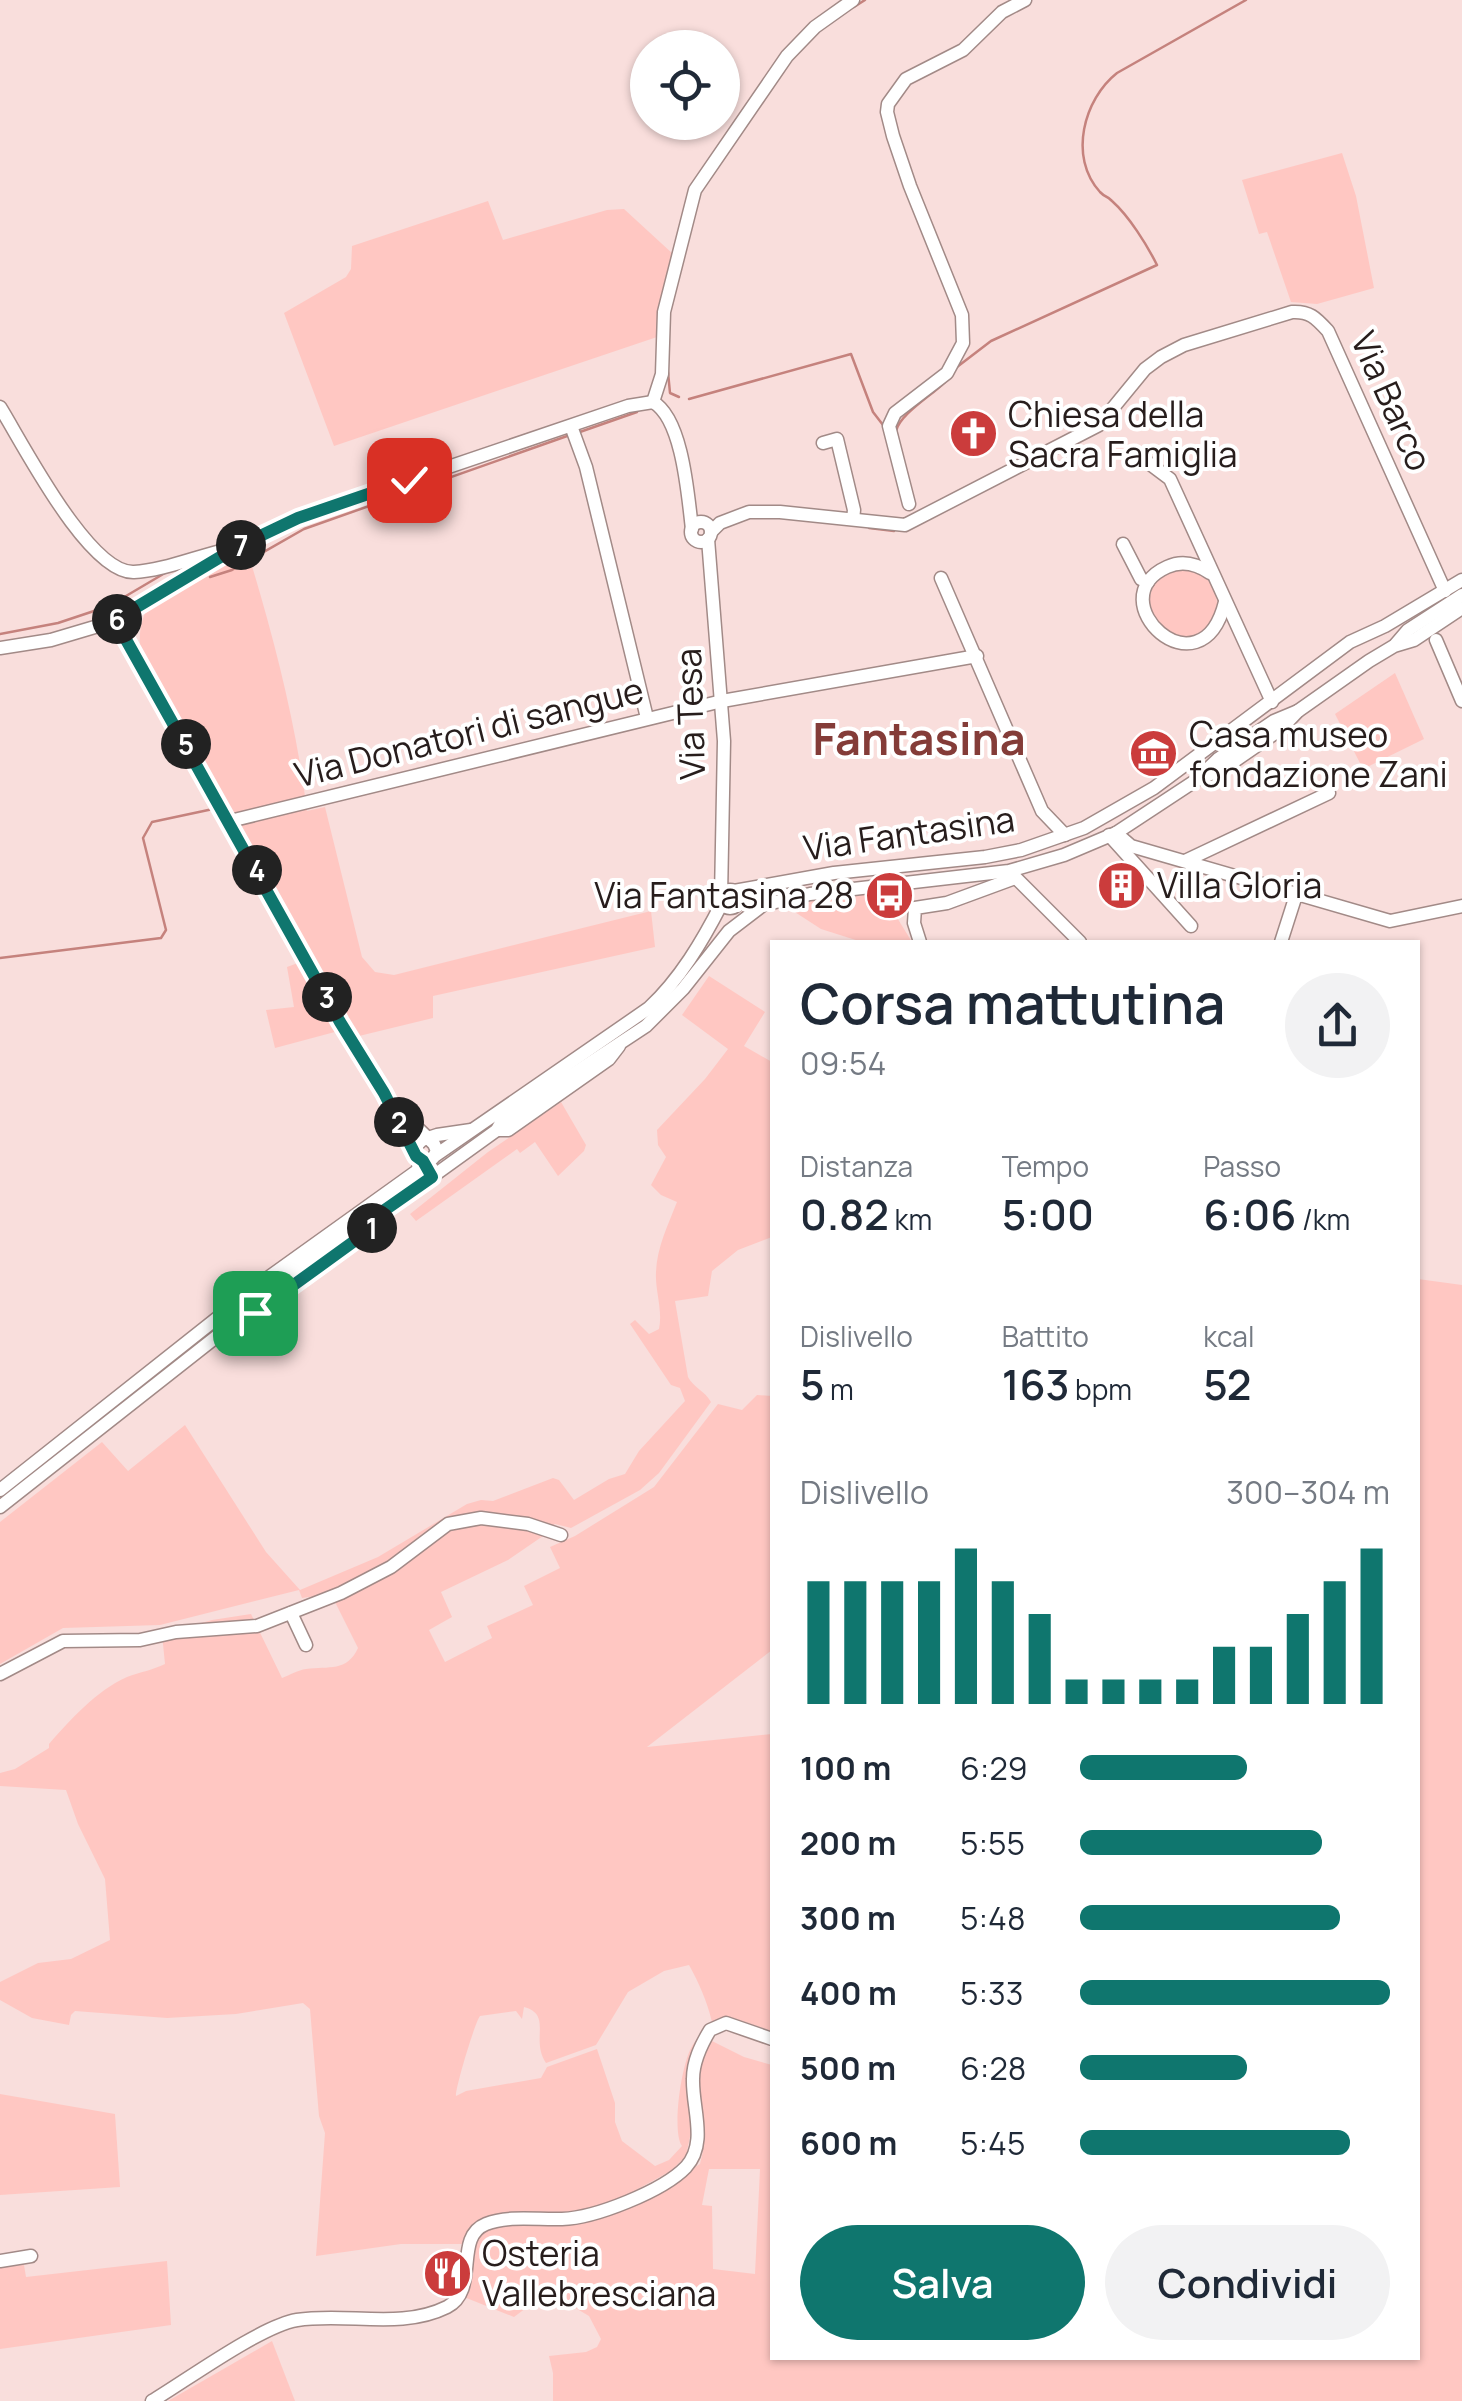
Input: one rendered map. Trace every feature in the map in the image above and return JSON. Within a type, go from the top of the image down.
[{"type":"street","points":[[0,648],[51,640],[115,620],[237,547],[298,518],[573,431],[642,402],[653,402],[662,374],[664,312],[696,190],[787,56],[815,27],[853,0]]},
{"type":"street","points":[[909,504],[890,426],[895,413],[947,373],[962,343],[962,315],[910,186],[886,112],[906,79],[963,50],[1002,12],[1025,0]]},
{"type":"street","name":"Via Barco","points":[[853,519],[897,526],[914,520],[1098,425],[1145,368],[1184,345],[1304,311],[1315,316],[1328,331],[1444,591]]},
{"type":"street","name":"Via Tesa","points":[[653,402],[662,407],[677,438],[690,511],[705,530],[710,561],[722,701],[722,865],[729,899]]},
{"type":"street","points":[[0,407],[71,521],[116,570],[134,572],[237,547]]},
{"type":"street","points":[[573,431],[586,467],[646,718]]},
{"type":"street","points":[[705,530],[749,512],[853,519],[836,439],[823,443]]},
{"type":"street","points":[[1138,455],[1170,479],[1272,702]]},
{"type":"street","points":[[1122,544],[1141,579],[1148,582]]},
{"type":"street","points":[[1212,575],[1186,562],[1158,571],[1148,582],[1144,596],[1144,611],[1150,625],[1173,642],[1202,639],[1214,630],[1224,602]]},
{"type":"street","points":[[941,578],[1042,812],[1043,843]]},
{"type":"street","points":[[1350,642],[1462,580]]},
{"type":"street","name":"Via Fantasina","points":[[1394,646],[1408,630],[1462,595]]},
{"type":"street","name":"Via Fantasina","points":[[1078,940],[1012,875],[1113,834],[1195,781],[1238,759],[1353,672],[1394,646],[1414,640],[1462,608]]},
{"type":"street","points":[[115,620],[340,1022],[429,1158]]},
{"type":"street","points":[[1436,640],[1462,701]]},
{"type":"street","points":[[1350,642],[1349,652],[1338,660],[1353,672]]},
{"type":"street","points":[[1350,642],[1369,662]]},
{"type":"street","name":"Via Fantasina","points":[[729,899],[766,884],[834,872],[985,857],[1065,835],[1106,818],[1154,788],[1350,642]]},
{"type":"street","name":"Via Donatori di sangue","points":[[230,821],[722,701],[977,656]]},
{"type":"street","name":"Via Fantasina","points":[[1308,670],[1338,660]]},
{"type":"street","points":[[1185,861],[1329,793]]},
{"type":"street","points":[[1042,812],[1065,835]]},
{"type":"street","points":[[1113,834],[1131,846],[1390,921],[1462,906]]},
{"type":"street","points":[[1113,834],[1190,926]]},
{"type":"street","points":[[429,1158],[497,1130],[502,1121],[604,1051],[618,1046],[666,1008],[729,930],[763,906],[810,894],[1012,875]]},
{"type":"street","points":[[919,940],[914,923],[915,908],[947,903],[1012,875]]},
{"type":"street","points":[[1282,940],[1297,892]]},
{"type":"street","points":[[0,1490],[269,1277],[418,1171],[429,1158],[649,1008],[669,990],[729,899]]},
{"type":"street","points":[[384,1093],[428,1140]]},
{"type":"street","points":[[0,1507],[244,1315],[248,1304],[364,1219],[379,1214],[432,1177],[429,1158],[419,1142],[471,1130]]},
{"type":"street","points":[[0,1674],[63,1642],[140,1640],[176,1632],[257,1626],[341,1593],[391,1567],[448,1524],[481,1518],[528,1524],[561,1536]]},
{"type":"street","points":[[291,1614],[306,1644]]},
{"type":"street","points":[[152,2401],[277,2325],[314,2319],[405,2318],[448,2307],[460,2298],[476,2232],[490,2222],[586,2217],[669,2179],[686,2167],[697,2149],[694,2066],[710,2030],[726,2023],[770,2038]]},
{"type":"street","points":[[0,2261],[30,2256]]},
{"type":"shaded area","points":[[1342,153],[1356,196],[1374,288],[1317,304],[1291,302],[1267,232],[1259,234],[1242,180]]},
{"type":"shaded area","points":[[488,201],[503,240],[607,210],[624,209],[673,254],[657,337],[334,446],[284,313],[346,277],[351,269],[352,246]]},
{"type":"shaded area","points":[[248,553],[283,681],[307,811],[325,807],[362,957],[375,972],[394,975],[651,911],[655,947],[433,996],[433,1018],[359,1036],[346,1029],[275,1048],[266,1010],[294,1007],[287,967],[306,960],[142,662],[140,642],[146,611]]},
{"type":"shaded area","points":[[1183,569],[1196,571],[1207,579],[1215,590],[1215,616],[1207,627],[1196,635],[1183,637],[1170,635],[1159,627],[1151,616],[1149,603],[1151,590],[1159,579],[1170,571]]},
{"type":"shaded area","points":[[1395,673],[1424,739],[1363,769],[1335,714]]},
{"type":"shaded area","points":[[872,893],[883,895],[911,940],[856,940],[821,929],[784,905]]},
{"type":"shaded area","points":[[709,976],[765,1012],[744,1046],[770,1061],[770,1238],[738,1250],[712,1271],[708,1296],[675,1301],[688,1377],[711,1402],[659,1473],[640,1490],[571,1528],[555,1524],[508,1560],[441,1592],[452,1617],[429,1630],[445,1662],[492,1638],[487,1626],[533,1605],[524,1586],[560,1568],[550,1547],[654,1487],[718,1404],[742,1410],[757,1395],[770,1396],[770,1652],[647,1747],[770,1734],[770,2030],[730,2017],[712,2022],[689,1965],[664,1971],[628,1992],[596,2045],[546,2063],[539,2022],[533,2011],[524,2007],[522,2019],[516,2011],[480,2016],[456,2096],[541,2078],[547,2067],[597,2049],[615,2103],[615,2122],[622,2141],[655,2166],[669,2160],[682,2146],[678,2126],[680,2094],[686,2062],[695,2042],[686,2076],[691,2132],[686,2156],[671,2171],[623,2197],[628,2209],[700,2164],[703,2151],[697,2073],[710,2040],[770,2064],[770,2360],[1420,2360],[1420,1279],[1462,1285],[1462,2401],[553,2401],[549,2356],[586,2352],[597,2347],[601,2339],[589,2316],[555,2296],[538,2299],[514,2317],[464,2297],[472,2249],[491,2219],[465,2244],[401,2244],[316,2256],[325,2133],[319,2116],[310,2009],[303,2003],[236,2014],[167,2018],[75,2011],[69,2025],[32,2018],[0,2000],[0,1982],[38,1963],[71,1959],[110,1940],[105,1879],[66,1790],[0,1786],[0,1773],[15,1769],[49,1748],[75,1716],[105,1690],[127,1677],[165,1664],[162,1634],[251,1614],[282,1678],[303,1670],[343,1664],[358,1648],[331,1594],[302,1598],[299,1590],[160,1625],[63,1628],[0,1664],[0,1522],[102,1442],[128,1471],[185,1425],[266,1552],[300,1590],[378,1557],[467,1504],[493,1501],[553,1478],[574,1500],[625,1474],[639,1451],[685,1401],[680,1388],[671,1385],[630,1324],[635,1320],[649,1334],[659,1329],[657,1263],[677,1202],[651,1185],[666,1157],[658,1145],[657,1130],[728,1049],[682,1015]],"holes":[[[709,2169],[760,2169],[755,2274],[713,2269],[712,2206],[702,2205]]]},
{"type":"shaded area","points":[[561,1102],[586,1145],[558,1176],[535,1142],[520,1153],[517,1149],[416,1221],[410,1214],[488,1152]]},
{"type":"shaded area","points":[[0,2094],[115,2114],[120,2187],[0,2195]]},
{"type":"shaded area","points":[[167,2261],[171,2325],[0,2349],[0,2267],[24,2265],[26,2277]]},
{"type":"shaded area","points":[[272,2341],[295,2401],[168,2401]]},
{"type":"waterway","points":[[854,7],[865,0]]},
{"type":"waterway","points":[[957,367],[991,341],[1157,265],[1131,223],[1090,178],[1083,146],[1089,113],[1105,84],[1117,73],[1246,0]]},
{"type":"waterway","points":[[689,399],[851,354],[873,412],[883,425]]},
{"type":"waterway","points":[[668,372],[670,393],[679,397]]},
{"type":"waterway","points":[[896,431],[910,412],[945,382]]},
{"type":"waterway","points":[[577,433],[637,412]]},
{"type":"waterway","points":[[210,577],[232,570],[304,529],[570,435]]},
{"type":"waterway","points":[[869,528],[894,531]]},
{"type":"waterway","points":[[0,634],[58,623],[109,606],[165,573]]},
{"type":"waterway","points":[[0,958],[161,938],[166,930],[143,838],[152,822],[213,809]]},
{"type":"place","name":"Chiesa della Sacra Famiglia","points":[[973,434]]},
{"type":"place","name":"Casa museo fondazione Zani","points":[[1154,754]]},
{"type":"place","name":"Villa Gloria","points":[[1122,885]]},
{"type":"place","name":"Via Fantasina 28","points":[[889,895]]},
{"type":"place","name":"Osteria Vallebresciana","points":[[447,2273]]},
{"type":"district","name":"Fantasina","points":[[919,738]]},
{"type":"route","points":[[255,1313],[371,1229],[379,1214],[432,1177],[416,1156],[115,620],[237,547],[298,518],[409,480]]}]
